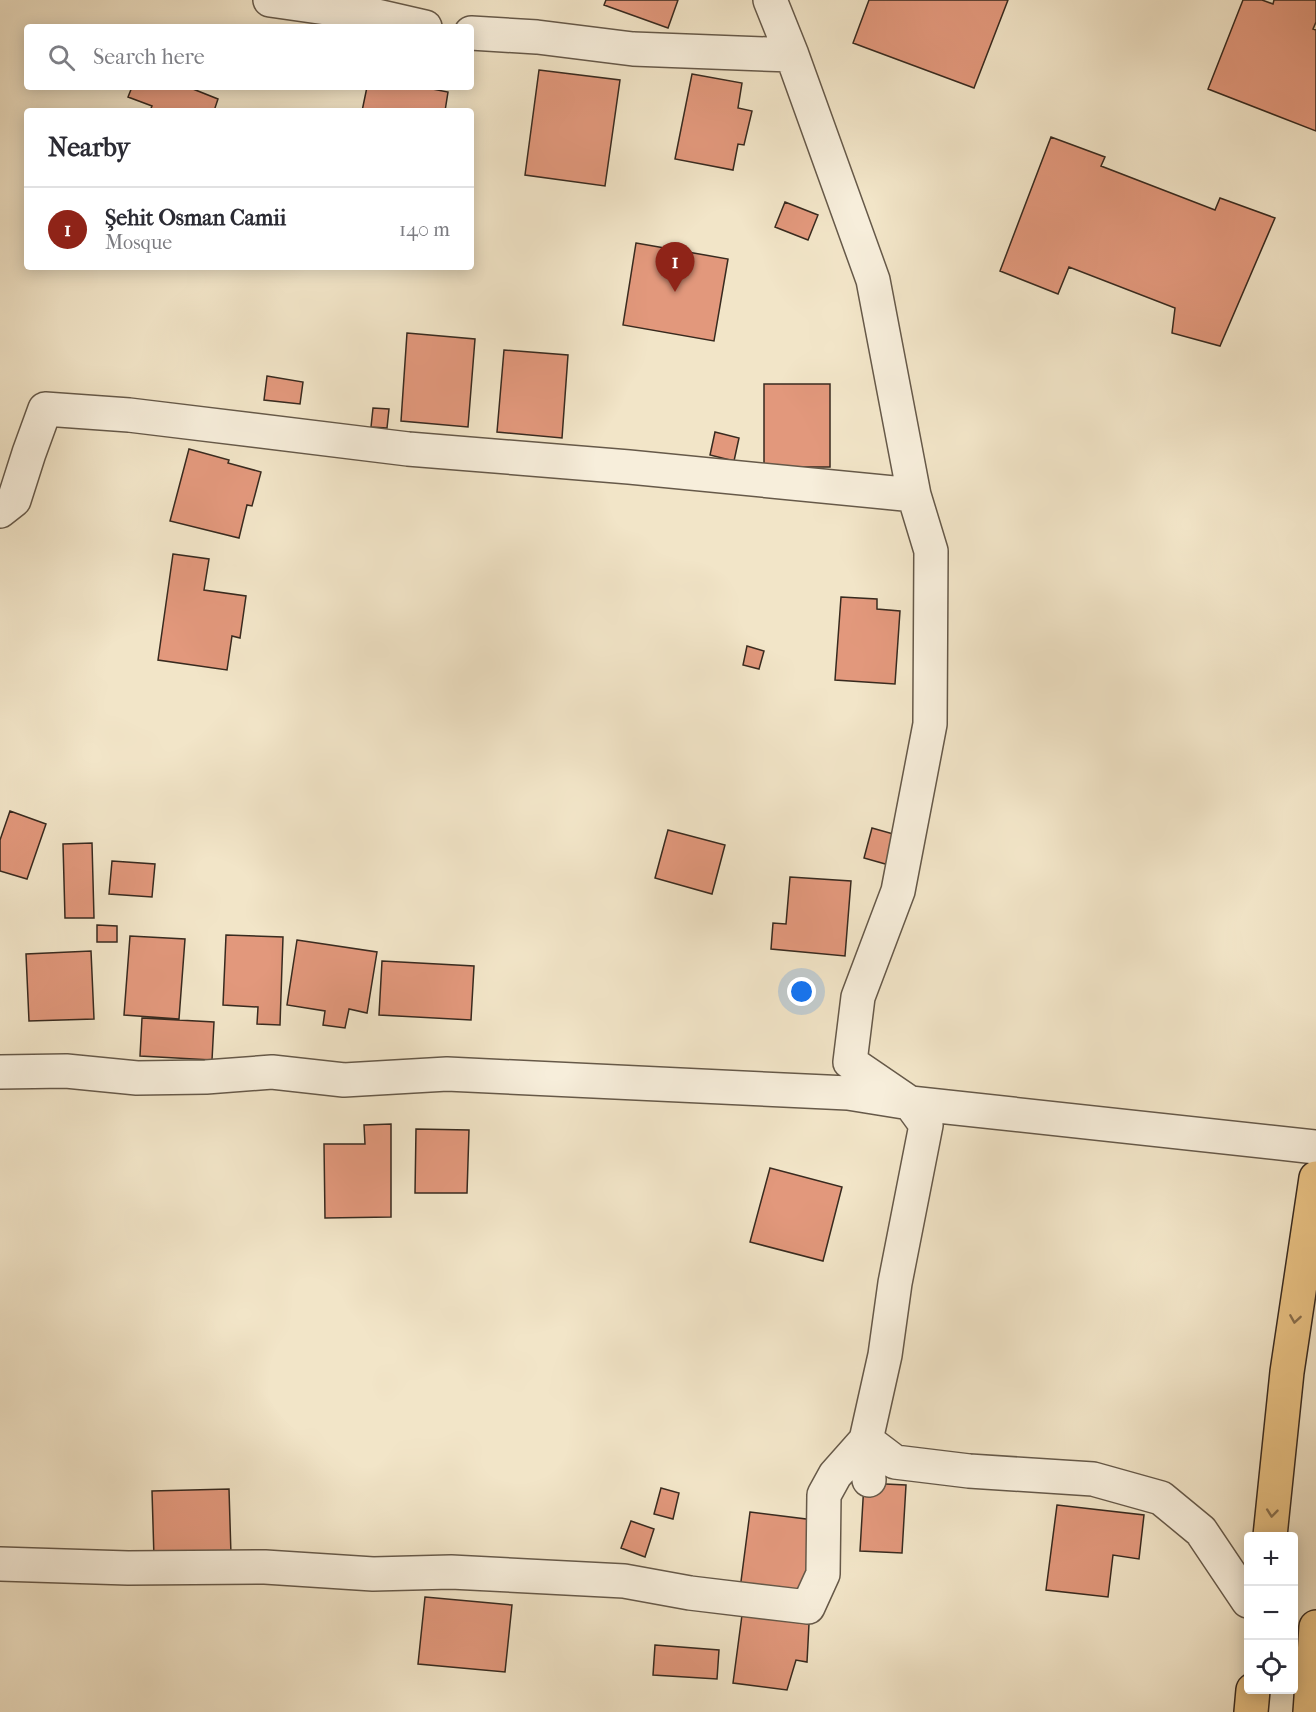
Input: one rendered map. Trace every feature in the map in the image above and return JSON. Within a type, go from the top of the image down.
[{"type":"main road","points":[[1270,1532],[1287,1372],[1316,1178]]},
{"type":"main road","points":[[1310,1712],[1316,1627]]},
{"type":"main road","points":[[1251,1712],[1253,1694]]},
{"type":"street","points":[[270,0],[368,14],[412,24]]},
{"type":"street","points":[[770,0],[873,280],[914,495],[931,551],[930,724],[898,891],[858,998],[850,1062],[910,1103],[926,1125],[894,1283],[885,1355],[866,1440],[869,1480]]},
{"type":"street","points":[[474,33],[537,37],[633,49],[792,55]]},
{"type":"street","points":[[0,511],[14,500],[28,453],[45,410],[129,415],[408,449],[629,467],[914,495]]},
{"type":"street","points":[[0,1072],[66,1071],[137,1078],[206,1077],[272,1072],[344,1080],[447,1074],[848,1093],[910,1103],[1316,1147]]},
{"type":"street","points":[[0,1564],[128,1568],[265,1567],[373,1574],[451,1572],[624,1581],[690,1593],[808,1607],[823,1574],[825,1495],[835,1475],[866,1440]]},
{"type":"street","points":[[866,1440],[895,1462],[969,1471],[1093,1479],[1161,1498],[1201,1531],[1244,1595]]},
{"type":"building","points":[[606,0],[678,0],[668,28],[604,5]]},
{"type":"building","points":[[869,0],[1008,0],[974,88],[853,43]]},
{"type":"building","points":[[1243,0],[1262,0],[1273,4],[1274,0],[1316,0],[1316,22],[1313,29],[1316,30],[1316,131],[1208,89]]},
{"type":"building","points":[[539,70],[620,80],[605,186],[525,175]]},
{"type":"building","points":[[692,74],[742,83],[738,108],[752,111],[744,145],[738,144],[733,170],[675,159]]},
{"type":"building","points":[[131,90],[196,90],[218,99],[215,108],[151,108],[152,106],[128,97]]},
{"type":"building","points":[[366,90],[448,92],[445,108],[363,108]]},
{"type":"building","points":[[1051,137],[1105,157],[1101,166],[1215,210],[1220,198],[1275,218],[1220,346],[1172,333],[1175,308],[1069,267],[1058,294],[1000,271]]},
{"type":"building","points":[[785,202],[818,215],[808,240],[775,227]]},
{"type":"building","points":[[636,243],[728,259],[714,341],[623,325]]},
{"type":"building","points":[[407,333],[475,339],[468,427],[401,421]]},
{"type":"building","points":[[504,350],[568,355],[562,438],[497,432]]},
{"type":"building","points":[[267,376],[303,382],[300,404],[264,400]]},
{"type":"building","points":[[764,384],[830,384],[830,467],[764,467]]},
{"type":"building","points":[[373,408],[389,409],[387,428],[371,427]]},
{"type":"building","points":[[715,432],[739,438],[734,461],[710,455]]},
{"type":"building","points":[[189,449],[261,472],[252,506],[247,505],[239,538],[170,521]]},
{"type":"building","points":[[173,554],[209,559],[204,590],[246,596],[240,638],[232,636],[227,670],[158,660]]},
{"type":"building","points":[[841,597],[877,599],[877,609],[900,611],[895,684],[835,680]]},
{"type":"building","points":[[747,646],[764,651],[759,669],[743,665]]},
{"type":"building","points":[[10,811],[46,824],[27,879],[0,871],[0,840]]},
{"type":"building","points":[[872,828],[904,837],[896,867],[864,858]]},
{"type":"building","points":[[668,830],[725,845],[712,894],[655,878]]},
{"type":"building","points":[[92,843],[94,918],[65,918],[63,844]]},
{"type":"building","points":[[112,861],[155,864],[152,897],[109,894]]},
{"type":"building","points":[[790,877],[851,881],[845,956],[771,949],[773,923],[786,924]]},
{"type":"building","points":[[97,925],[117,926],[117,942],[97,942]]},
{"type":"building","points":[[226,935],[283,937],[280,1025],[257,1024],[258,1007],[223,1005]]},
{"type":"building","points":[[130,936],[185,939],[179,1019],[124,1015]]},
{"type":"building","points":[[297,940],[377,952],[367,1013],[349,1009],[345,1028],[323,1025],[325,1011],[287,1005]]},
{"type":"building","points":[[91,951],[94,1019],[29,1021],[26,954]]},
{"type":"building","points":[[382,961],[474,966],[471,1020],[379,1015]]},
{"type":"building","points":[[142,1018],[214,1022],[212,1060],[140,1056]]},
{"type":"building","points":[[391,1124],[391,1217],[325,1218],[324,1144],[365,1144],[364,1125]]},
{"type":"building","points":[[416,1129],[469,1130],[467,1193],[415,1193]]},
{"type":"building","points":[[770,1168],[842,1187],[823,1261],[750,1242]]},
{"type":"building","points":[[864,1483],[906,1485],[902,1553],[860,1551]]},
{"type":"building","points":[[661,1488],[679,1493],[673,1519],[654,1514]]},
{"type":"building","points":[[229,1489],[231,1555],[154,1558],[152,1491]]},
{"type":"building","points":[[1057,1505],[1144,1515],[1139,1559],[1113,1555],[1108,1597],[1046,1590]]},
{"type":"building","points":[[750,1512],[814,1520],[805,1596],[740,1589]]},
{"type":"building","points":[[631,1521],[654,1529],[645,1557],[621,1548]]},
{"type":"building","points":[[425,1597],[512,1605],[505,1672],[418,1664]]},
{"type":"building","points":[[742,1615],[809,1624],[807,1662],[796,1660],[787,1690],[733,1683]]},
{"type":"building","points":[[655,1645],[719,1650],[717,1679],[653,1675]]},
{"type":"place","name":"Şehit Osman Camii","points":[[675,292]]}]
